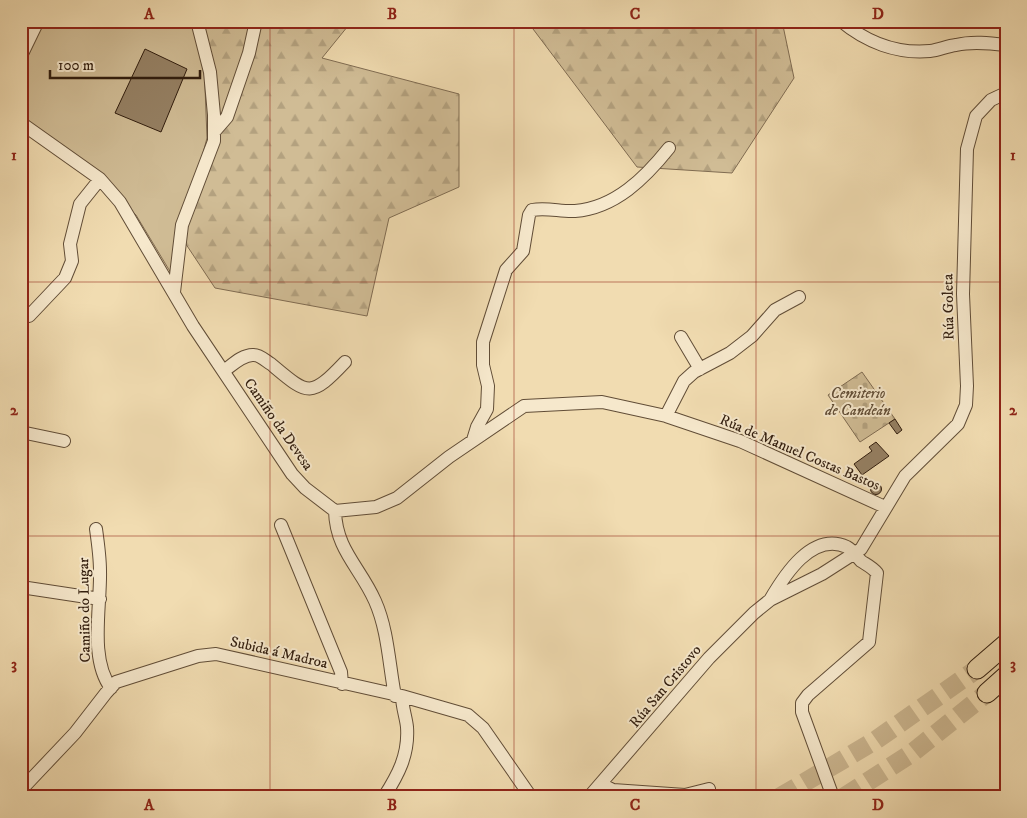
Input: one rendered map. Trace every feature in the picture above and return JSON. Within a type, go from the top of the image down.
[{"type":"highway","points":[[976,668],[1006,644]]},
{"type":"highway","points":[[987,693],[1006,676]]},
{"type":"street","points":[[21,56],[38,21]]},
{"type":"street","points":[[174,292],[182,225],[214,141],[210,72],[197,21]]},
{"type":"street","points":[[214,132],[227,117],[249,53],[256,21]]},
{"type":"street","points":[[841,21],[872,42],[892,49],[910,52],[931,51],[958,44],[988,42],[1006,45]]},
{"type":"street","name":"Rúa Goleta","points":[[885,507],[905,476],[950,435],[963,415],[968,386],[963,294],[967,149],[976,116],[991,100],[1006,93]]},
{"type":"street","name":"Camiño da Devesa","points":[[21,124],[100,179],[120,202],[174,292],[192,326],[292,474],[305,488],[334,511]]},
{"type":"street","points":[[473,440],[477,427],[487,409],[488,386],[483,365],[483,342],[506,270],[523,252],[529,215],[532,210],[574,211],[590,209],[607,202],[638,183],[669,148]]},
{"type":"street","points":[[29,316],[65,278],[72,261],[70,244],[80,204],[100,179]]},
{"type":"street","points":[[666,416],[684,381],[700,368],[730,353],[752,336],[775,310],[799,297]]},
{"type":"street","points":[[680,337],[700,368]]},
{"type":"street","name":"Camiño da Devesa","points":[[224,371],[242,358],[254,355],[262,358],[297,386],[305,390],[313,389],[326,382],[345,362]]},
{"type":"street","name":"Rúa de Manuel Costas Bastos","points":[[334,511],[376,506],[390,502],[516,410],[533,404],[602,402],[666,416],[740,441],[885,507]]},
{"type":"street","points":[[21,432],[64,442]]},
{"type":"street","name":"Rúa San Cristovo","points":[[770,600],[822,574],[855,554],[867,544],[885,507]]},
{"type":"street","points":[[334,511],[335,529],[339,540],[368,587],[380,617],[407,727],[406,752],[400,771],[384,797]]},
{"type":"street","name":"Subida á Madroa","points":[[281,525],[341,672],[342,684]]},
{"type":"street","name":"Camiño do Lugar","points":[[96,529],[100,569],[98,655],[105,680],[110,688]]},
{"type":"street","name":"Rúa San Cristovo","points":[[589,797],[709,658],[770,600],[782,580],[809,551],[830,544],[848,547],[855,554]]},
{"type":"street","points":[[833,797],[802,712],[802,704],[808,695],[869,642],[877,573],[855,554]]},
{"type":"street","points":[[21,588],[100,599]]},
{"type":"street","name":"Subida á Madroa","points":[[21,790],[75,733],[116,682],[198,656],[216,654],[452,709],[476,721],[501,752],[531,797]]},
{"type":"street","points":[[601,784],[613,790],[685,795],[708,789]]},
{"type":"green space","points":[[21,21],[192,21],[204,62],[207,138],[171,273],[136,215],[78,159],[21,127]]},
{"type":"green space","points":[[131,21],[352,21],[322,58],[459,94],[459,187],[389,218],[367,316],[215,288],[162,208]]},
{"type":"green space","points":[[527,21],[782,21],[794,78],[732,173],[637,167]]},
{"type":"green space","name":"Cemiterio de Candeán","points":[[862,372],[895,419],[860,442],[828,395]]},
{"type":"building","points":[[145,49],[187,69],[161,132],[115,113]]},
{"type":"building","points":[[895,419],[902,430],[897,434],[889,423]]},
{"type":"building","points":[[876,442],[889,456],[862,475],[854,464],[872,451],[869,447]]},
{"type":"building","points":[[874,484],[878,484],[881,489],[880,493],[874,494],[871,491],[871,487]]},
{"type":"tunnel","points":[[780,797],[876,740],[977,669]]},
{"type":"tunnel","points":[[844,797],[912,753],[987,693]]}]
